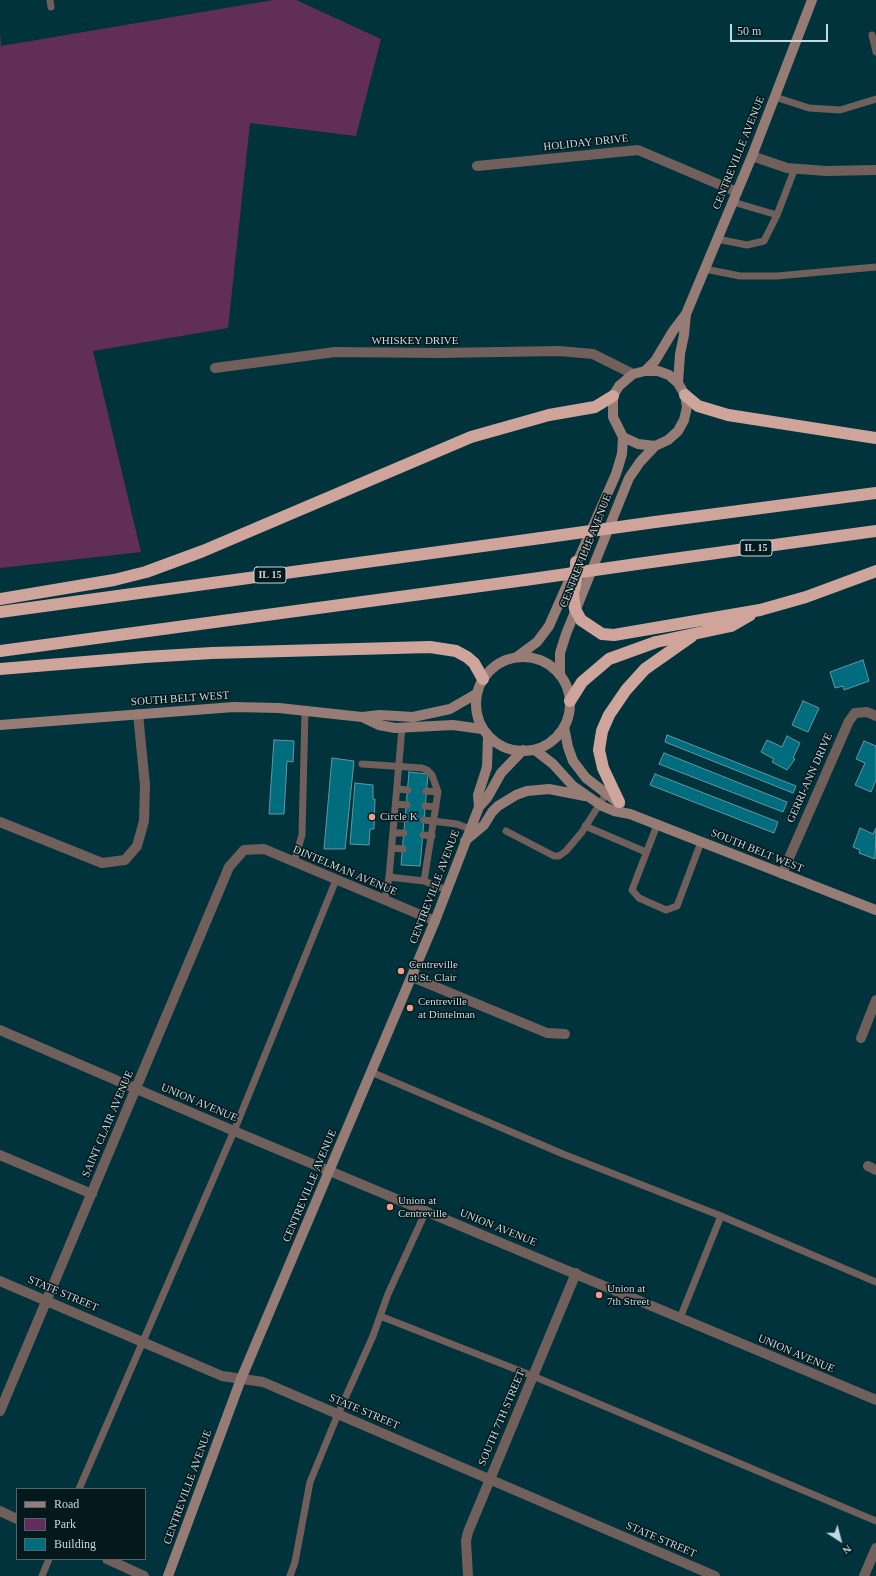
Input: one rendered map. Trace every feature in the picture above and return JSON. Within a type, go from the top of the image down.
[{"type":"highway","points":[[0,599],[114,580],[146,572],[203,551],[471,438],[549,414],[595,407],[616,391]]},
{"type":"highway","points":[[685,395],[698,406],[728,415],[876,438]]},
{"type":"highway","name":"IL 15","points":[[0,612],[876,493]]},
{"type":"highway","name":"IL 15","points":[[0,651],[876,532]]},
{"type":"highway","points":[[576,562],[577,576],[573,594],[575,609],[581,620],[593,630],[602,634],[614,635],[760,610],[806,597],[876,571]]},
{"type":"highway","points":[[570,701],[582,682],[609,659],[656,642],[731,626],[760,610]]},
{"type":"highway","points":[[619,802],[603,768],[598,750],[602,731],[609,715],[626,690],[645,669],[697,633]]},
{"type":"highway","points":[[0,669],[212,653],[430,647],[456,651],[467,657],[474,663],[483,679]]},
{"type":"main road","name":"CENTREVILLE AVENUE","points":[[645,371],[665,348],[673,331],[686,314],[752,156],[812,0]]},
{"type":"main road","name":"CENTREVILLE AVENUE","points":[[678,384],[680,354],[686,314]]},
{"type":"main road","points":[[655,446],[638,444],[623,437],[613,417],[612,406],[616,391],[633,374],[645,371],[658,371],[669,375],[678,384],[685,395]]},
{"type":"main road","name":"CENTREVILLE AVENUE","points":[[560,674],[560,653],[575,609],[629,478],[640,462],[655,446],[668,440],[678,432],[684,420],[687,408],[685,395]]},
{"type":"main road","name":"CENTREVILLE AVENUE","points":[[518,656],[537,642],[549,626],[616,474],[622,454],[623,437]]},
{"type":"main road","points":[[485,733],[476,712],[476,694],[483,679],[500,663],[518,656],[534,658],[548,664],[560,674]]},
{"type":"main road","name":"SOUTH BELT WEST","points":[[362,717],[379,725],[402,728],[453,725],[485,733],[502,747],[535,750],[552,741],[564,726],[569,714],[570,701],[560,674]]},
{"type":"main road","name":"SOUTH BELT WEST","points":[[0,725],[234,707],[279,708],[362,717],[380,714],[413,717],[450,709],[476,694]]},
{"type":"main road","name":"SOUTH BELT WEST","points":[[564,726],[568,747],[573,761],[586,778],[619,802],[630,814]]},
{"type":"main road","name":"CENTREVILLE AVENUE","points":[[479,807],[478,795],[488,761],[485,733]]},
{"type":"main road","name":"CENTREVILLE AVENUE","points":[[168,1576],[241,1379],[436,921],[479,807],[487,798],[501,773],[523,750]]},
{"type":"main road","name":"SOUTH BELT WEST","points":[[535,750],[553,764],[573,786],[599,804],[614,811],[630,814],[876,910]]},
{"type":"main road","points":[[465,841],[484,825],[492,812],[498,806],[516,795],[528,791],[549,789],[586,796]]},
{"type":"street","name":"HOLIDAY DRIVE","points":[[477,166],[638,150],[737,192]]},
{"type":"street","points":[[752,156],[787,168],[826,171],[876,170]]},
{"type":"street","name":"WHISKEY DRIVE","points":[[215,368],[335,352],[439,353],[559,351],[593,354],[613,366],[633,374]]},
{"type":"street","points":[[613,366],[618,376],[616,391]]},
{"type":"street","name":"GERRI-ANN DRIVE","points":[[782,874],[848,720],[855,713],[867,712],[876,716]]},
{"type":"street","points":[[0,822],[102,863],[126,860],[137,846],[144,821],[145,785],[138,714]]},
{"type":"street","name":"DINTELMAN AVENUE","points":[[244,850],[264,849],[436,921]]},
{"type":"street","name":"SAINT CLAIR AVENUE","points":[[0,1411],[229,867],[244,850]]},
{"type":"street","points":[[412,977],[547,1033],[565,1034]]},
{"type":"street","points":[[861,1038],[876,1000]]},
{"type":"street","name":"UNION AVENUE","points":[[0,1030],[234,1131],[876,1400]]},
{"type":"street","points":[[0,1155],[92,1194]]},
{"type":"street","name":"SOUTH 7TH STREET","points":[[468,1576],[466,1541],[489,1478],[576,1273]]},
{"type":"street","name":"STATE STREET","points":[[0,1280],[222,1376],[263,1382],[715,1576]]},
{"type":"street","points":[[0,1511],[16,1518]]},
{"type":"street","points":[[864,1576],[876,1548]]},
{"type":"street","points":[[108,1560],[144,1576]]},
{"type":"lane","points":[[872,35],[876,52]]},
{"type":"lane","points":[[775,97],[809,108],[840,110],[876,99]]},
{"type":"lane","points":[[717,239],[747,245],[760,243],[767,236],[777,215],[795,168]]},
{"type":"lane","points":[[732,202],[777,215]]},
{"type":"lane","points":[[704,269],[740,276],[777,276],[876,267]]},
{"type":"lane","points":[[294,862],[302,835],[305,711]]},
{"type":"lane","points":[[385,900],[394,833],[402,728]]},
{"type":"lane","points":[[362,764],[399,765],[427,770],[432,775],[438,792],[432,836],[425,851],[424,881]]},
{"type":"lane","points":[[398,789],[408,790]]},
{"type":"lane","points":[[426,791],[438,792]]},
{"type":"lane","points":[[506,831],[554,856],[559,856],[566,851],[585,826],[606,794]]},
{"type":"lane","points":[[396,804],[407,805]]},
{"type":"lane","points":[[425,806],[436,807]]},
{"type":"lane","points":[[395,818],[405,818]]},
{"type":"lane","points":[[424,820],[457,824],[470,829]]},
{"type":"lane","points":[[657,825],[632,890],[638,898],[666,910],[677,906],[701,842]]},
{"type":"lane","points":[[585,826],[646,852]]},
{"type":"lane","points":[[394,833],[404,833]]},
{"type":"lane","points":[[423,835],[432,836]]},
{"type":"lane","points":[[392,848],[403,849]]},
{"type":"lane","points":[[389,877],[424,881],[447,890]]},
{"type":"lane","points":[[79,1488],[234,1131],[336,880]]},
{"type":"lane","points":[[371,1072],[563,1154],[721,1216],[876,1282]]},
{"type":"lane","points":[[290,1576],[295,1562],[310,1482],[388,1294],[426,1211]]},
{"type":"lane","points":[[680,1318],[721,1216]]},
{"type":"lane","points":[[380,1316],[533,1376],[876,1521]]},
{"type":"lane","points":[[42,1576],[49,1560]]},
{"type":"path","points":[[426,901],[429,894]]},
{"type":"green space","points":[[273,0],[296,0],[381,39],[356,136],[250,123],[228,328],[93,351],[141,552],[0,568],[0,33],[1,46]]},
{"type":"building","points":[[863,660],[869,681],[844,690],[843,686],[835,688],[830,672]]},
{"type":"building","points":[[803,701],[819,708],[808,732],[792,725]]},
{"type":"building","points":[[667,735],[796,786],[793,793],[665,742]]},
{"type":"building","points":[[787,736],[800,743],[793,758],[795,759],[787,770],[772,762],[774,759],[761,752],[767,740],[782,747]]},
{"type":"building","points":[[274,740],[294,741],[293,762],[287,761],[284,814],[269,814]]},
{"type":"building","points":[[864,741],[876,746],[876,780],[871,792],[855,785],[865,763],[856,759]]},
{"type":"building","points":[[664,753],[787,802],[783,812],[659,764]]},
{"type":"building","points":[[332,758],[354,761],[345,849],[324,849]]},
{"type":"building","points":[[409,772],[428,774],[420,866],[401,865]]},
{"type":"building","points":[[655,774],[778,822],[774,833],[650,785]]},
{"type":"building","points":[[355,783],[373,785],[373,799],[375,799],[374,829],[370,829],[369,845],[350,844]]},
{"type":"building","points":[[860,828],[873,834],[876,828],[875,859],[859,853],[860,850],[853,847]]},
{"type":"place","name":"Circle K","points":[[372,817]]},
{"type":"place","name":"Centreville at St. Clair","points":[[401,971]]},
{"type":"place","name":"Centreville at Dintelman","points":[[410,1008]]},
{"type":"place","name":"Union at Centreville","points":[[390,1207]]},
{"type":"place","name":"Union at 7th Street","points":[[599,1295]]}]
